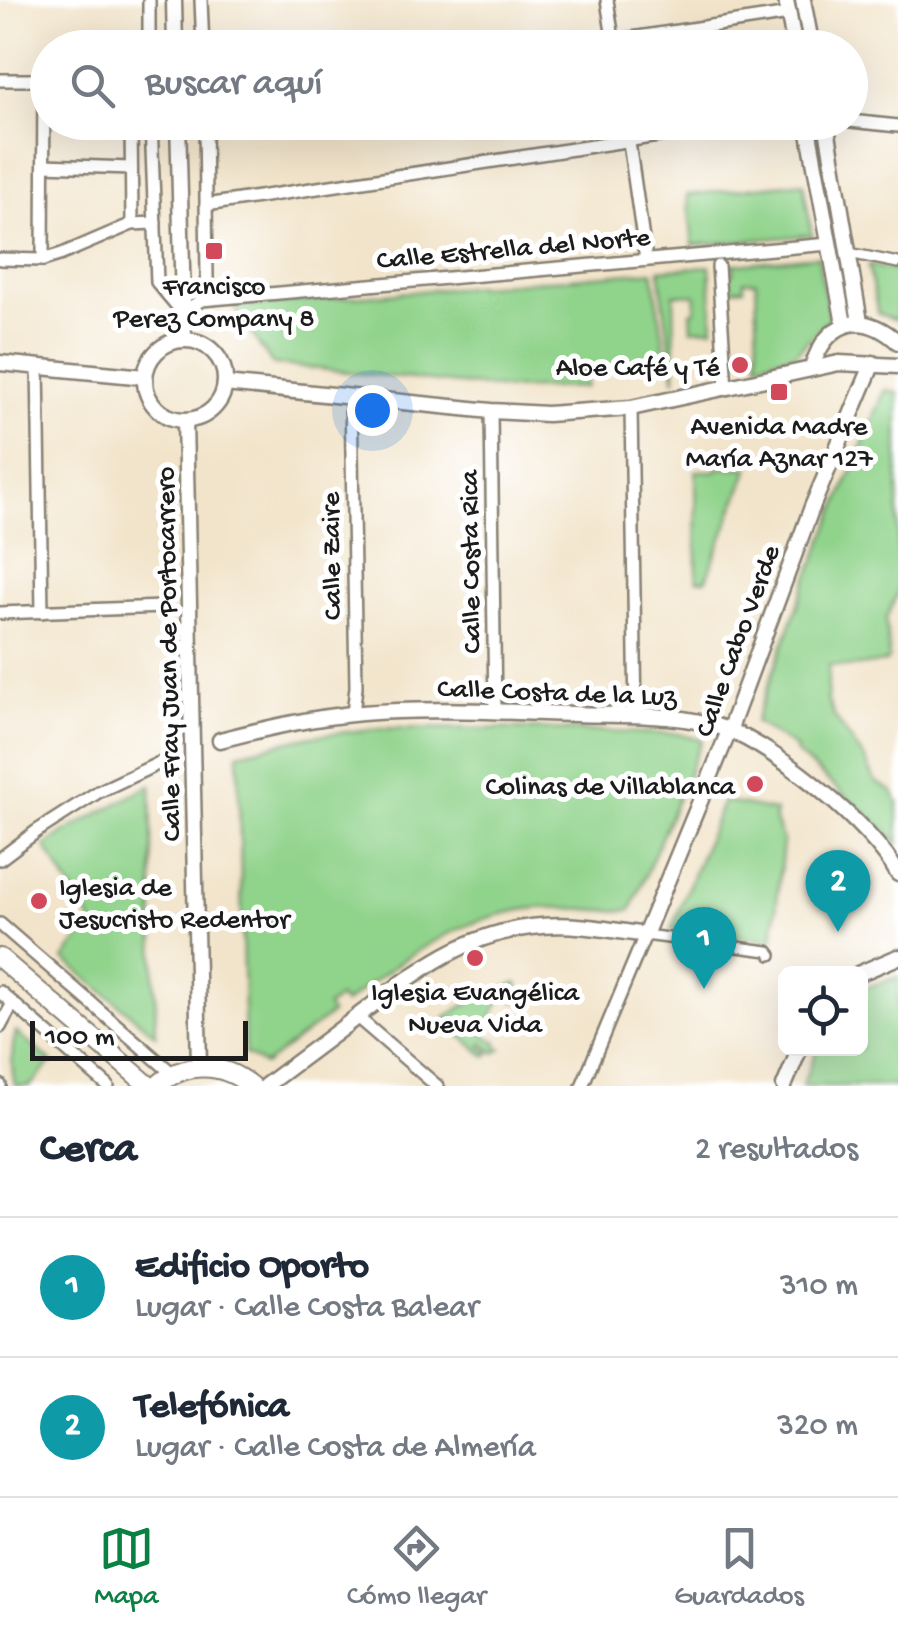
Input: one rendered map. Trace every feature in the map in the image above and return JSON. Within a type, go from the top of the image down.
[{"type":"main road","points":[[0,958],[149,1086]]},
{"type":"main road","points":[[157,1086],[173,1074],[200,1067],[223,1070],[251,1086]]},
{"type":"street","points":[[149,0],[150,30]]},
{"type":"street","points":[[174,0],[175,30]]},
{"type":"street","points":[[203,0],[203,30]]},
{"type":"street","points":[[607,0],[612,30]]},
{"type":"street","points":[[804,0],[809,30]]},
{"type":"street","points":[[680,30],[788,7]]},
{"type":"street","points":[[0,80],[30,80]]},
{"type":"street","points":[[868,123],[898,126]]},
{"type":"street","points":[[43,260],[45,140]]},
{"type":"street","points":[[131,140],[132,224]]},
{"type":"street","points":[[153,140],[157,282],[183,313]]},
{"type":"street","points":[[178,140],[184,340]]},
{"type":"street","points":[[183,313],[201,300],[207,277],[205,140]]},
{"type":"street","points":[[206,205],[629,140],[646,260]]},
{"type":"street","points":[[811,140],[844,324]]},
{"type":"street","points":[[829,140],[860,322]]},
{"type":"street","points":[[44,165],[131,168]]},
{"type":"street","points":[[0,259],[43,260],[132,224],[155,223]]},
{"type":"street","name":"Calle Estrella del Norte","points":[[201,300],[829,244]]},
{"type":"street","points":[[849,253],[898,263]]},
{"type":"street","points":[[718,266],[726,388]]},
{"type":"street","points":[[812,367],[817,352],[844,324],[860,322],[886,331],[898,342]]},
{"type":"street","points":[[184,340],[201,342],[214,351],[223,366],[226,384],[213,410],[186,420],[170,418],[156,408],[145,377],[156,352],[171,342],[184,340]]},
{"type":"street","points":[[0,363],[145,377]]},
{"type":"street","points":[[226,384],[547,414],[631,408],[839,363],[898,366]]},
{"type":"street","name":"Calle Cabo Verde","points":[[645,936],[729,731],[798,543],[873,363]]},
{"type":"street","points":[[38,366],[42,612]]},
{"type":"street","name":"Calle Zaire","points":[[351,397],[354,714]]},
{"type":"street","points":[[631,408],[636,716]]},
{"type":"street","name":"Calle Costa Rica","points":[[491,411],[495,712]]},
{"type":"street","name":"Calle Fray Juan de Portocarrero","points":[[186,420],[200,1067]]},
{"type":"street","points":[[0,612],[163,607]]},
{"type":"street","name":"Calle Costa de la Luz","points":[[220,740],[292,723],[406,710],[689,720],[729,731],[790,765],[868,834],[896,868]]},
{"type":"street","points":[[0,860],[98,792],[168,759]]},
{"type":"street","points":[[0,924],[173,1074]]},
{"type":"street","points":[[265,1086],[434,960],[493,934],[565,925],[768,951],[771,955]]},
{"type":"street","points":[[582,1086],[645,936]]},
{"type":"street","points":[[868,970],[897,957]]},
{"type":"street","points":[[0,992],[108,1086]]},
{"type":"street","points":[[0,1027],[13,1003]]},
{"type":"street","points":[[357,1017],[438,1086]]},
{"type":"street","points":[[784,1086],[797,1056]]},
{"type":"green space","points":[[803,182],[812,235],[693,245],[687,195]]},
{"type":"green space","points":[[818,256],[829,318],[796,353],[758,363],[756,281],[744,281],[744,288],[728,289],[727,273],[734,273],[734,267],[726,265]]},
{"type":"green space","points":[[868,265],[898,271],[898,320],[878,314]]},
{"type":"green space","points":[[710,266],[713,328],[692,329],[696,295],[674,294],[675,381],[659,270]]},
{"type":"green space","points":[[653,271],[667,363],[586,374],[586,387],[506,389],[272,364],[234,307]]},
{"type":"green space","points":[[885,390],[898,392],[898,592],[886,619],[889,658],[886,662],[851,667],[829,665],[827,699],[875,781],[892,791],[898,802],[898,845],[795,752],[796,748],[755,722],[806,582]]},
{"type":"green space","points":[[749,468],[706,580],[697,580],[696,471]]},
{"type":"green space","points":[[382,728],[679,734],[702,740],[631,910],[537,908],[509,912],[457,929],[411,955],[344,1004],[338,998],[327,1007],[331,1014],[264,1065],[245,1054],[238,753],[312,736]]},
{"type":"green space","points":[[151,785],[156,1035],[64,959],[92,922],[45,846]]},
{"type":"green space","points":[[723,801],[775,811],[783,842],[773,940],[671,930]]},
{"type":"green space","points":[[898,977],[898,1086],[802,1086],[814,1056],[868,1056],[868,987]]},
{"type":"green space","points":[[517,983],[521,992],[526,992],[520,1003],[501,996],[484,1035],[498,1042],[502,1049],[495,1053],[483,1043],[481,1046],[490,1053],[487,1057],[452,1029],[454,1026],[445,1018],[479,998]]},
{"type":"green space","points":[[16,1032],[52,1062],[30,1086],[15,1086],[12,1059]]},
{"type":"place","name":"Francisco Perez Company 8","points":[[214,251]]},
{"type":"place","name":"Aloe Café y Té","points":[[740,365]]},
{"type":"place","name":"Avenida Madre María Aznar 127","points":[[779,392]]},
{"type":"place","name":"Colinas de Villablanca","points":[[755,784]]},
{"type":"place","name":"Iglesia de Jesucristo Redentor","points":[[39,901]]},
{"type":"place","name":"Telefónica","points":[[838,932]]},
{"type":"place","name":"Iglesia Evangélica Nueva Vida","points":[[475,958]]},
{"type":"place","name":"Edificio Oporto","points":[[704,989]]}]
